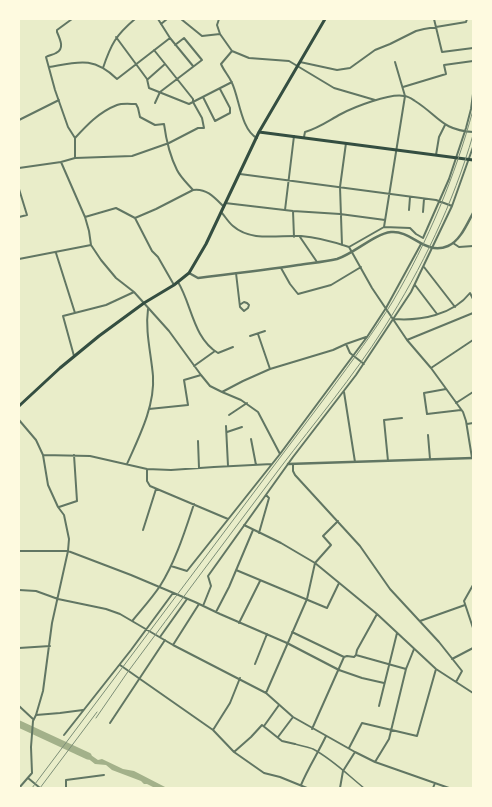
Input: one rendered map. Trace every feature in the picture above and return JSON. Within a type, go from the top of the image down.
[{"type":"main road","points":[[19,406],[74,356],[144,303],[174,285],[189,273],[206,244],[260,132],[325,19]]},
{"type":"main road","points":[[260,132],[471,160]]},
{"type":"street","points":[[72,19],[57,32],[62,45],[57,53],[46,57],[55,90],[68,127],[75,138],[75,158]]},
{"type":"street","points":[[103,68],[116,37],[135,19]]},
{"type":"street","points":[[158,19],[175,45],[193,66]]},
{"type":"street","points":[[161,24],[167,19]]},
{"type":"street","points":[[181,19],[202,36],[220,34]]},
{"type":"street","points":[[219,19],[217,25],[220,34],[232,51],[249,58],[289,61],[298,64],[337,70],[350,68],[375,50],[416,31],[466,22],[467,19]]},
{"type":"street","points":[[434,19],[442,52],[473,48]]},
{"type":"street","points":[[116,37],[147,79],[148,88],[189,104],[232,82]]},
{"type":"street","points":[[49,67],[83,62],[103,68],[117,79],[170,38]]},
{"type":"street","points":[[155,103],[160,92],[202,60],[184,38],[175,45]]},
{"type":"street","points":[[19,168],[61,162],[75,158],[129,156],[169,143],[198,128],[204,128],[202,118],[193,102],[193,99],[154,50]]},
{"type":"street","points":[[232,51],[222,64],[224,72],[232,82],[241,112],[251,133],[257,138]]},
{"type":"street","points":[[403,87],[446,74],[444,65],[473,61]]},
{"type":"street","points":[[384,227],[406,96],[395,62]]},
{"type":"street","points":[[147,79],[165,64]]},
{"type":"street","points":[[298,64],[334,88],[377,100]]},
{"type":"street","points":[[203,97],[214,122],[230,113],[230,108],[220,89]]},
{"type":"street","points":[[349,247],[384,227],[410,228],[423,238],[449,179],[465,131],[471,109],[473,94]]},
{"type":"street","points":[[304,137],[305,132],[316,129],[341,114],[377,100],[392,96],[406,96],[416,101],[445,125],[452,128],[473,132]]},
{"type":"street","points":[[19,120],[59,100]]},
{"type":"street","points":[[75,138],[88,124],[102,113],[117,105],[136,104],[140,117],[155,125],[164,124],[166,138],[169,143],[177,170],[194,190]]},
{"type":"street","points":[[436,156],[439,137],[445,125]]},
{"type":"street","points":[[285,210],[294,136]]},
{"type":"street","points":[[342,245],[340,186],[346,143]]},
{"type":"street","points":[[203,606],[211,586],[208,576],[288,464],[364,364],[415,285],[452,206],[471,160],[473,147]]},
{"type":"street","points":[[61,162],[85,217],[91,245],[101,260],[116,278],[134,292],[169,331],[210,386],[247,403],[258,412],[280,454]]},
{"type":"street","points":[[239,174],[340,186],[424,199],[452,206]]},
{"type":"street","points":[[19,189],[20,197],[27,215],[19,217]]},
{"type":"street","points":[[135,218],[156,210],[194,190],[202,190],[214,196],[224,205],[340,214],[385,220]]},
{"type":"street","points":[[409,210],[410,197]]},
{"type":"street","points":[[423,212],[424,199]]},
{"type":"street","points":[[85,217],[116,208],[135,218],[152,251],[158,257],[174,285]]},
{"type":"street","points":[[294,211],[294,237]]},
{"type":"street","points":[[221,212],[232,226],[245,234],[281,237],[300,236],[349,247],[407,340],[431,368],[461,410],[467,424],[472,458],[288,464]]},
{"type":"street","points":[[189,273],[198,278],[281,268],[338,258],[382,235],[392,232],[406,234],[421,244],[433,249],[446,247],[453,243],[461,233],[473,213]]},
{"type":"street","points":[[300,236],[317,262]]},
{"type":"street","points":[[453,243],[459,247],[473,246]]},
{"type":"street","points":[[171,566],[187,571],[280,454],[353,356],[386,308],[421,244]]},
{"type":"street","points":[[19,259],[91,245]]},
{"type":"street","points":[[56,253],[75,313]]},
{"type":"street","points":[[281,268],[290,284],[298,294],[331,285],[361,267]]},
{"type":"street","points":[[424,267],[455,307]]},
{"type":"street","points":[[236,273],[241,304],[240,307],[242,310],[246,311],[249,305],[244,302],[241,304]]},
{"type":"street","points":[[178,282],[184,292],[196,326],[202,336],[218,353],[234,347]]},
{"type":"street","points":[[415,285],[437,314]]},
{"type":"street","points":[[74,356],[63,316],[106,305],[134,292]]},
{"type":"street","points":[[394,319],[404,320],[428,317],[437,314],[455,307],[470,293],[473,299]]},
{"type":"street","points":[[127,464],[149,409],[152,394],[153,376],[147,319],[148,309]]},
{"type":"street","points":[[407,340],[473,313]]},
{"type":"street","points":[[250,336],[265,331]]},
{"type":"street","points":[[258,334],[270,369]]},
{"type":"street","points":[[222,392],[270,369],[333,350],[367,336]]},
{"type":"street","points":[[431,368],[473,340]]},
{"type":"street","points":[[346,344],[350,353],[364,364]]},
{"type":"street","points":[[194,366],[215,351]]},
{"type":"street","points":[[149,409],[188,405],[184,380],[201,375]]},
{"type":"street","points":[[446,389],[424,393],[427,414],[461,410]]},
{"type":"street","points":[[344,392],[355,462]]},
{"type":"street","points":[[456,403],[473,392]]},
{"type":"street","points":[[229,415],[247,403]]},
{"type":"street","points":[[388,461],[384,420],[402,418]]},
{"type":"street","points":[[19,420],[36,440],[43,455],[48,485],[58,507],[64,515],[68,533],[68,551],[52,623],[43,691],[36,715],[33,720],[30,747],[32,773],[19,788]]},
{"type":"street","points":[[467,424],[473,423]]},
{"type":"street","points":[[226,426],[228,466]]},
{"type":"street","points":[[227,432],[242,427]]},
{"type":"street","points":[[428,435],[430,460]]},
{"type":"street","points":[[251,440],[256,465]]},
{"type":"street","points":[[198,441],[199,468]]},
{"type":"street","points":[[43,455],[90,456],[147,469],[183,470],[272,464]]},
{"type":"street","points":[[58,507],[77,501],[74,455]]},
{"type":"street","points":[[293,464],[294,473],[360,546],[390,589],[439,642],[462,671],[456,682]]},
{"type":"street","points":[[147,469],[147,480],[150,486],[228,519]]},
{"type":"street","points":[[144,530],[156,489]]},
{"type":"street","points":[[259,532],[269,498],[266,494]]},
{"type":"street","points":[[133,620],[159,588],[171,566],[194,504]]},
{"type":"street","points":[[266,692],[307,599],[315,563],[331,545],[323,536],[338,521]]},
{"type":"street","points":[[244,525],[315,563],[376,614],[436,669],[473,693]]},
{"type":"street","points":[[216,612],[253,530]]},
{"type":"street","points":[[19,551],[68,551],[173,593],[239,623],[268,634],[338,670],[362,678],[384,682]]},
{"type":"street","points":[[236,570],[327,608],[339,583]]},
{"type":"street","points":[[239,623],[260,581]]},
{"type":"street","points":[[473,585],[464,601],[473,628]]},
{"type":"street","points":[[19,590],[36,591],[58,600],[120,614],[133,620],[174,645],[266,692],[293,717],[355,752],[376,762],[449,788]]},
{"type":"street","points":[[64,735],[120,665],[173,593]]},
{"type":"street","points":[[160,637],[187,599]]},
{"type":"street","points":[[174,645],[199,604]]},
{"type":"street","points":[[420,621],[465,605]]},
{"type":"street","points":[[356,655],[357,650],[376,614]]},
{"type":"street","points":[[292,632],[344,657],[354,657],[356,655],[406,670]]},
{"type":"street","points":[[379,706],[397,633]]},
{"type":"street","points":[[255,664],[268,634]]},
{"type":"street","points":[[110,722],[165,640]]},
{"type":"street","points":[[19,648],[50,646]]},
{"type":"street","points":[[452,659],[473,648]]},
{"type":"street","points":[[376,762],[389,740],[406,670],[414,649]]},
{"type":"street","points":[[312,729],[344,657]]},
{"type":"street","points":[[120,665],[213,730],[234,752],[264,773],[280,777],[307,788]]},
{"type":"street","points":[[349,748],[362,723],[417,736],[436,669]]},
{"type":"street","points":[[213,730],[230,703],[240,678]]},
{"type":"street","points":[[234,752],[262,725],[264,726],[279,705]]},
{"type":"street","points":[[19,706],[33,720]]},
{"type":"street","points":[[36,715],[83,710]]},
{"type":"street","points":[[278,737],[293,717]]},
{"type":"street","points":[[264,726],[282,740],[312,748],[364,788]]},
{"type":"street","points":[[301,785],[314,756],[318,752],[326,736]]},
{"type":"street","points":[[340,788],[343,771],[355,752]]},
{"type":"street","points":[[66,788],[66,780],[104,775]]},
{"type":"street","points":[[28,778],[40,788]]},
{"type":"street","points":[[433,788],[436,784]]},
{"type":"street","points":[[436,784],[440,788]]},
{"type":"shaded area","points":[[85,751],[98,760],[102,759],[123,769],[134,771],[167,788],[155,788],[112,770],[106,765],[95,764],[79,754],[81,752],[84,754]]},
{"type":"waterway","points":[[19,724],[88,756]]},
{"type":"railway","points":[[32,788],[330,391],[386,313],[406,278],[429,232],[458,160],[473,110]]},
{"type":"railway","points":[[96,718],[184,596],[347,382],[384,328],[424,259],[456,186],[473,135]]},
{"type":"railway","points":[[40,788],[97,712]]}]
